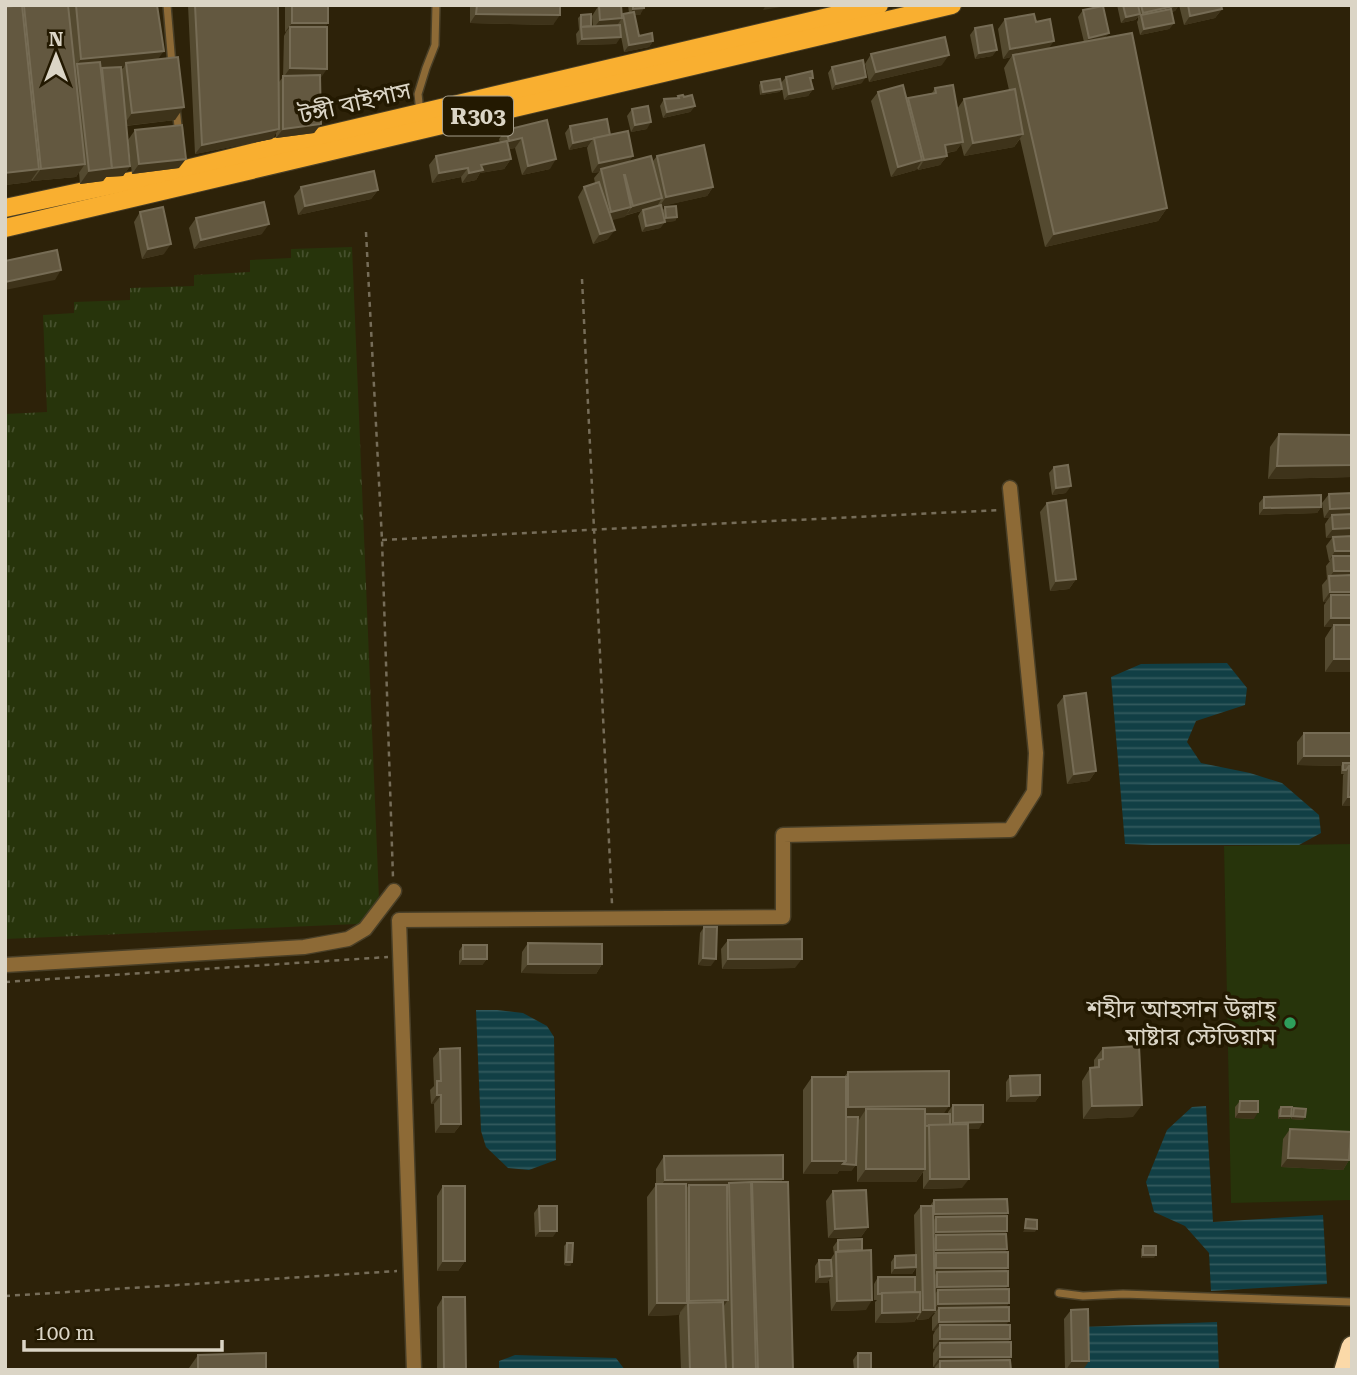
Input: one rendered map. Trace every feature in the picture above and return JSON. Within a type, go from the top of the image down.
[{"type":"highway","points":[[1345,1370],[1352,1347]]},
{"type":"main road","name":"টঙ্গী বাইপাস","points":[[5,208],[274,142],[420,113],[857,8],[879,5]]},
{"type":"main road","name":"R303","points":[[5,228],[952,5]]},
{"type":"street","points":[[399,920],[783,917],[783,835],[1010,830],[1034,792],[1036,753],[1010,488]]},
{"type":"street","points":[[394,891],[402,956],[414,1370]]},
{"type":"street","points":[[5,965],[304,947],[348,939],[365,929],[394,891]]},
{"type":"lane","points":[[167,5],[173,80]]},
{"type":"lane","points":[[420,113],[418,94],[435,45],[436,5]]},
{"type":"lane","points":[[176,104],[180,149]]},
{"type":"lane","points":[[1059,1293],[1083,1296],[1123,1294],[1352,1302]]},
{"type":"path","points":[[366,232],[382,540],[394,891]]},
{"type":"path","points":[[582,279],[612,918]]},
{"type":"path","points":[[382,540],[1010,509]]},
{"type":"path","points":[[5,982],[402,956]]},
{"type":"path","points":[[5,1296],[411,1270]]},
{"type":"green space","points":[[352,247],[380,923],[5,939],[5,414],[47,412],[43,315],[74,313],[74,302],[130,300],[130,288],[194,286],[194,275],[250,272],[250,260],[291,258],[291,249]]},
{"type":"green space","name":"শহীদ আহসান উল্লাহ্‌ মাষ্টার স্টেডিয়াম","points":[[1352,844],[1352,1200],[1231,1203],[1224,846]]},
{"type":"water","points":[[1227,663],[1247,688],[1245,705],[1196,721],[1187,742],[1201,763],[1282,783],[1319,815],[1321,833],[1299,845],[1125,844],[1111,677],[1141,664]]},
{"type":"water","points":[[476,1010],[523,1013],[547,1026],[554,1037],[556,1160],[529,1170],[508,1168],[486,1147],[481,1131]]},
{"type":"water","points":[[1206,1106],[1213,1222],[1323,1215],[1327,1284],[1211,1291],[1209,1253],[1185,1226],[1154,1212],[1146,1182],[1167,1130],[1192,1107]]},
{"type":"water","points":[[1217,1322],[1219,1370],[1083,1370],[1081,1327]]},
{"type":"water","points":[[515,1355],[616,1358],[625,1370],[499,1370],[499,1361]]},
{"type":"building","points":[[22,5],[39,169],[5,173],[5,7]]},
{"type":"building","points":[[68,5],[85,164],[41,169],[24,6]]},
{"type":"building","points":[[76,5],[157,5],[164,51],[81,59]]},
{"type":"building","points":[[195,5],[278,5],[279,129],[202,145]]},
{"type":"building","points":[[292,5],[328,5],[328,23],[292,23]]},
{"type":"building","points":[[477,5],[560,5],[560,15],[476,14]]},
{"type":"building","points":[[621,5],[622,18],[600,20],[599,6]]},
{"type":"building","points":[[633,5],[644,5],[644,8],[633,9]]},
{"type":"building","points":[[1123,5],[1138,5],[1140,14],[1126,17]]},
{"type":"building","points":[[1141,5],[1178,5],[1143,13]]},
{"type":"building","points":[[1188,5],[1221,5],[1222,9],[1190,16]]},
{"type":"building","points":[[1103,6],[1109,33],[1089,38],[1083,10]]},
{"type":"building","points":[[1171,9],[1174,23],[1144,29],[1141,15]]},
{"type":"building","points":[[634,12],[639,36],[652,33],[653,41],[629,45],[623,14]]},
{"type":"building","points":[[591,14],[591,26],[581,27],[581,15]]},
{"type":"building","points":[[1034,14],[1036,22],[1050,19],[1054,41],[1010,49],[1005,19]]},
{"type":"building","points":[[620,25],[621,37],[582,39],[581,27]]},
{"type":"building","points":[[992,25],[997,50],[979,53],[975,28]]},
{"type":"building","points":[[290,27],[327,27],[327,69],[290,68]]},
{"type":"building","points":[[1132,33],[1167,208],[1054,234],[1013,55]]},
{"type":"building","points":[[945,37],[949,55],[876,72],[871,54]]},
{"type":"building","points":[[178,57],[184,107],[132,113],[126,63]]},
{"type":"building","points":[[863,60],[866,77],[836,84],[832,67]]},
{"type":"building","points":[[100,62],[112,168],[89,171],[77,64]]},
{"type":"building","points":[[121,67],[130,166],[112,168],[102,68]]},
{"type":"building","points":[[812,71],[813,78],[810,78],[813,89],[789,94],[786,77]]},
{"type":"building","points":[[320,75],[321,124],[283,129],[283,76]]},
{"type":"building","points":[[780,79],[782,89],[763,92],[761,82]]},
{"type":"building","points":[[903,85],[922,160],[898,167],[878,92]]},
{"type":"building","points":[[953,85],[963,142],[945,145],[947,156],[924,160],[908,98],[936,93],[935,88]]},
{"type":"building","points":[[1015,89],[1023,134],[973,143],[964,99]]},
{"type":"building","points":[[692,95],[695,106],[667,112],[664,99],[679,98],[678,96]]},
{"type":"building","points":[[648,106],[651,122],[635,125],[632,109]]},
{"type":"building","points":[[607,119],[610,135],[573,143],[570,126]]},
{"type":"building","points":[[547,120],[556,159],[528,166],[522,138],[509,141],[506,130]]},
{"type":"building","points":[[182,125],[186,159],[139,164],[135,130]]},
{"type":"building","points":[[628,131],[633,156],[599,163],[594,138]]},
{"type":"building","points":[[507,141],[511,159],[481,165],[483,170],[469,173],[468,168],[439,173],[436,156]]},
{"type":"building","points":[[704,145],[713,187],[666,197],[657,156]]},
{"type":"building","points":[[651,156],[662,198],[633,206],[624,175],[631,207],[611,212],[601,169]]},
{"type":"building","points":[[374,171],[378,190],[305,206],[301,187]]},
{"type":"building","points":[[599,182],[615,230],[600,234],[584,187]]},
{"type":"building","points":[[264,202],[269,224],[201,240],[196,218]]},
{"type":"building","points":[[661,205],[665,222],[646,226],[643,210]]},
{"type":"building","points":[[676,206],[677,217],[666,218],[665,207]]},
{"type":"building","points":[[163,207],[171,244],[148,249],[140,212]]},
{"type":"building","points":[[57,250],[61,270],[5,282],[5,261]]},
{"type":"building","points":[[1279,434],[1352,435],[1352,465],[1277,466]]},
{"type":"building","points":[[1068,465],[1071,486],[1056,488],[1054,467]]},
{"type":"building","points":[[1352,493],[1352,508],[1330,509],[1329,494]]},
{"type":"building","points":[[1321,495],[1321,507],[1264,508],[1264,497]]},
{"type":"building","points":[[1066,500],[1076,579],[1056,581],[1047,503]]},
{"type":"building","points":[[1352,514],[1352,528],[1333,529],[1332,515]]},
{"type":"building","points":[[1352,536],[1352,551],[1335,551],[1333,537]]},
{"type":"building","points":[[1333,556],[1352,556],[1352,571],[1334,571]]},
{"type":"building","points":[[1352,575],[1352,592],[1330,592],[1329,576]]},
{"type":"building","points":[[1331,595],[1352,595],[1352,618],[1331,618]]},
{"type":"building","points":[[1334,625],[1352,625],[1352,659],[1334,659]]},
{"type":"building","points":[[1086,693],[1096,771],[1074,774],[1064,696]]},
{"type":"building","points":[[1304,733],[1352,733],[1352,756],[1304,756]]},
{"type":"building","points":[[1343,763],[1352,763],[1352,766],[1343,770]]},
{"type":"building","points":[[1349,766],[1352,766],[1352,797],[1348,797]]},
{"type":"building","points":[[704,927],[717,927],[716,959],[703,958]]},
{"type":"building","points":[[802,939],[802,959],[728,959],[728,940]]},
{"type":"building","points":[[528,943],[602,944],[602,964],[528,964]]},
{"type":"building","points":[[463,945],[487,945],[487,959],[463,959]]},
{"type":"building","points":[[1139,1046],[1142,1105],[1092,1106],[1090,1068],[1099,1067],[1099,1060],[1103,1059],[1103,1048]]},
{"type":"building","points":[[460,1048],[461,1124],[441,1124],[441,1095],[437,1095],[437,1081],[441,1081],[440,1049]]},
{"type":"building","points":[[949,1071],[949,1106],[848,1107],[848,1072]]},
{"type":"building","points":[[1040,1075],[1040,1095],[1011,1096],[1010,1076]]},
{"type":"building","points":[[812,1077],[846,1077],[846,1161],[812,1161]]},
{"type":"building","points":[[1240,1101],[1258,1101],[1258,1112],[1239,1112]]},
{"type":"building","points":[[953,1105],[983,1105],[983,1122],[953,1123]]},
{"type":"building","points":[[1281,1107],[1292,1107],[1291,1116],[1280,1116]]},
{"type":"building","points":[[1294,1108],[1306,1109],[1305,1117],[1293,1116]]},
{"type":"building","points":[[866,1109],[925,1109],[925,1169],[866,1169]]},
{"type":"building","points":[[925,1114],[950,1114],[950,1125],[925,1126]]},
{"type":"building","points":[[846,1117],[858,1117],[856,1165],[843,1164],[846,1161]]},
{"type":"building","points":[[968,1124],[969,1179],[930,1179],[929,1125]]},
{"type":"building","points":[[1290,1129],[1351,1132],[1349,1160],[1288,1158]]},
{"type":"building","points":[[783,1155],[783,1179],[665,1180],[664,1156]]},
{"type":"building","points":[[751,1182],[756,1370],[733,1370],[729,1183]]},
{"type":"building","points":[[752,1182],[788,1182],[793,1370],[758,1370]]},
{"type":"building","points":[[656,1184],[686,1184],[687,1303],[657,1303]]},
{"type":"building","points":[[689,1185],[727,1185],[728,1300],[689,1301]]},
{"type":"building","points":[[443,1186],[465,1186],[465,1261],[443,1261]]},
{"type":"building","points":[[866,1190],[868,1227],[835,1229],[833,1191]]},
{"type":"building","points":[[1007,1199],[1008,1213],[934,1214],[934,1200]]},
{"type":"building","points":[[539,1206],[557,1206],[557,1231],[540,1231]]},
{"type":"building","points":[[921,1206],[933,1206],[935,1310],[923,1310]]},
{"type":"building","points":[[1007,1216],[1007,1231],[936,1232],[936,1217]]},
{"type":"building","points":[[1026,1219],[1037,1220],[1037,1229],[1025,1228]]},
{"type":"building","points":[[1006,1234],[1007,1249],[936,1250],[936,1235]]},
{"type":"building","points":[[862,1239],[862,1250],[838,1251],[838,1240]]},
{"type":"building","points":[[567,1243],[573,1243],[572,1262],[566,1262]]},
{"type":"building","points":[[1143,1246],[1156,1246],[1156,1255],[1143,1255]]},
{"type":"building","points":[[871,1250],[872,1300],[837,1301],[836,1252]]},
{"type":"building","points":[[1008,1252],[1008,1268],[936,1268],[936,1253]]},
{"type":"building","points":[[916,1255],[916,1267],[895,1268],[895,1256]]},
{"type":"building","points":[[819,1260],[831,1260],[832,1276],[820,1277]]},
{"type":"building","points":[[1008,1271],[1008,1286],[937,1287],[937,1272]]},
{"type":"building","points":[[878,1277],[915,1277],[915,1292],[878,1294]]},
{"type":"building","points":[[1009,1289],[1009,1303],[938,1304],[938,1290]]},
{"type":"building","points":[[920,1292],[920,1312],[882,1313],[882,1293]]},
{"type":"building","points":[[443,1297],[465,1297],[466,1370],[444,1370]]},
{"type":"building","points":[[723,1302],[726,1370],[690,1370],[688,1303]]},
{"type":"building","points":[[1009,1307],[1009,1321],[939,1322],[939,1308]]},
{"type":"building","points":[[1088,1309],[1089,1361],[1072,1361],[1071,1310]]},
{"type":"building","points":[[940,1325],[1010,1325],[1010,1339],[940,1339]]},
{"type":"building","points":[[1011,1342],[1011,1357],[940,1357],[940,1343]]},
{"type":"building","points":[[266,1353],[266,1370],[198,1370],[198,1355]]},
{"type":"building","points":[[858,1353],[871,1353],[871,1370],[858,1370]]},
{"type":"building","points":[[1010,1360],[1011,1370],[940,1370],[940,1361]]},
{"type":"place","name":"শহীদ আহসান উল্লাহ্‌ মাষ্টার স্টেডিয়াম","points":[[1290,1023]]}]
